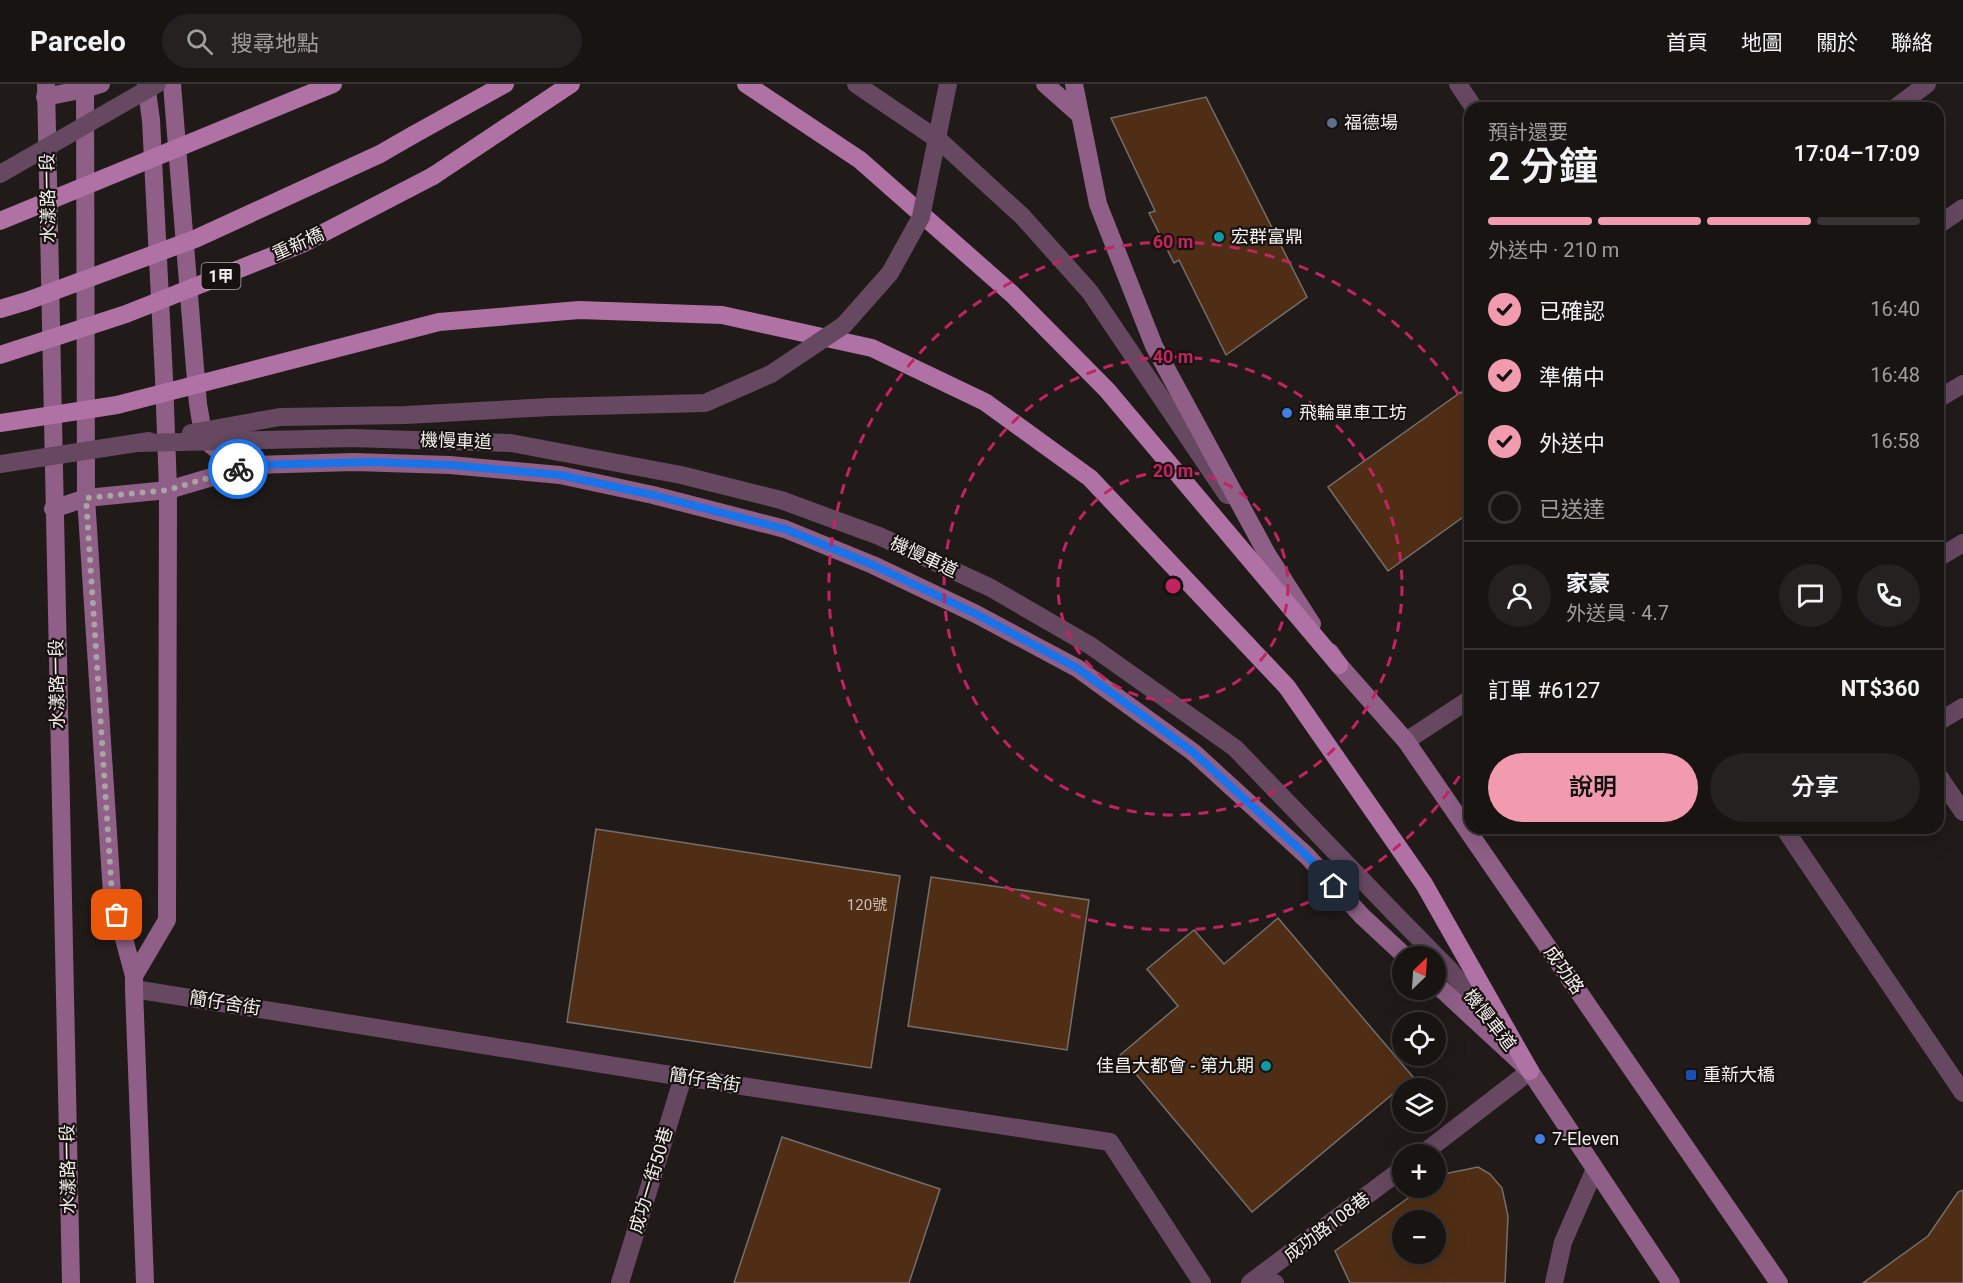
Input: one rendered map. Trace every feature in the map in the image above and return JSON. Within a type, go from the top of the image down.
[{"type":"main road","points":[[134,982],[166,921],[168,490],[151,120],[146,84]]},
{"type":"main road","points":[[172,84],[192,342],[204,439],[216,448],[253,465]]},
{"type":"main road","points":[[0,221],[333,84]]},
{"type":"main road","name":"1甲","points":[[0,309],[195,239],[380,154],[505,84]]},
{"type":"main road","name":"重新橋","points":[[0,355],[126,314],[302,244],[433,176],[571,84]]},
{"type":"main road","points":[[746,84],[860,159],[1012,294],[1107,390],[1339,665]]},
{"type":"main road","points":[[1045,84],[1080,115]]},
{"type":"main road","name":"成功路","points":[[1074,84],[1098,204],[1154,346],[1267,554],[1339,665],[1406,741],[1464,825]]},
{"type":"main road","points":[[44,88],[90,86]]},
{"type":"main road","name":"水漾路一段","points":[[90,86],[86,498],[112,894],[134,982],[145,1283]]},
{"type":"main road","name":"水漾路一段","points":[[44,88],[71,1283]]},
{"type":"main road","points":[[0,423],[117,405],[440,321],[579,310],[722,315],[872,348],[985,402],[1090,478],[1287,687],[1424,884],[1530,1071],[1671,1283]]},
{"type":"main road","points":[[53,509],[86,498],[168,490],[253,465],[364,462],[450,465],[560,475],[653,495],[785,529],[873,565],[976,614],[1077,668],[1193,752],[1307,856],[1362,916],[1394,946]]},
{"type":"main road","name":"成功路","points":[[1470,834],[1779,1283]]},
{"type":"main road","points":[[1446,993],[1530,1071]]},
{"type":"street","points":[[0,174],[157,84]]},
{"type":"street","points":[[856,84],[940,141],[1022,216],[1090,292],[1267,554]]},
{"type":"street","name":"機慢車道","points":[[0,464],[138,443],[280,417],[406,415],[550,407],[705,403],[771,374],[844,325],[890,273],[921,217],[948,84]]},
{"type":"street","points":[[1458,84],[1470,102]]},
{"type":"street","points":[[1904,102],[1927,84]]},
{"type":"street","points":[[1944,221],[1963,208]]},
{"type":"street","points":[[1944,395],[1963,384]]},
{"type":"street","name":"機慢車道","points":[[138,443],[352,438],[511,443],[681,475],[770,497],[879,536],[991,588],[1091,646],[1235,748],[1450,970],[1530,1071]]},
{"type":"street","points":[[1944,554],[1963,543]]},
{"type":"street","points":[[1406,741],[1464,703]]},
{"type":"street","points":[[1944,718],[1963,707]]},
{"type":"street","points":[[1944,784],[1963,812]]},
{"type":"street","points":[[1788,834],[1963,1093]]},
{"type":"street","name":"簡仔舍街","points":[[134,982],[683,1077],[1110,1142],[1202,1283]]},
{"type":"street","points":[[1434,1144],[1530,1071]]},
{"type":"street","name":"成功一街50巷","points":[[620,1283],[683,1077]]},
{"type":"street","points":[[1554,1283],[1563,1242],[1595,1169]]},
{"type":"street","name":"成功路108巷","points":[[1261,1282],[1392,1177]]},
{"type":"building","name":"宏群富鼎","points":[[1206,97],[1307,297],[1226,355],[1179,260],[1174,263],[1149,213],[1155,211],[1111,118]]},
{"type":"building","points":[[1461,392],[1464,396],[1464,516],[1388,571],[1328,487]]},
{"type":"building","points":[[596,829],[900,876],[871,1068],[567,1022]]},
{"type":"building","points":[[931,877],[1089,900],[1067,1050],[908,1026]]},
{"type":"building","name":"佳昌大都會 - 第九期","points":[[1278,918],[1392,1052],[1392,1066],[1404,1066],[1413,1077],[1392,1078],[1392,1095],[1252,1212],[1120,1055],[1178,1006],[1147,969],[1194,930],[1224,964]]},
{"type":"building","points":[[782,1137],[940,1189],[909,1283],[734,1283]]},
{"type":"building","points":[[1478,1167],[1490,1174],[1502,1188],[1508,1216],[1505,1283],[1350,1283],[1335,1251],[1408,1198],[1446,1198],[1446,1174]]},
{"type":"building","points":[[1963,1190],[1963,1283],[1863,1283],[1928,1236],[1958,1192]]},
{"type":"way so far","points":[[117,915],[112,894],[86,498],[168,490],[238,469]]},
{"type":"place","name":"福德場","points":[[1332,123]]},
{"type":"place","name":"宏群富鼎","points":[[1219,237]]},
{"type":"place","name":"飛輪單車工坊","points":[[1287,413]]},
{"type":"place","name":"佳昌大都會 - 第九期","points":[[1266,1066]]},
{"type":"place","name":"重新大橋","points":[[1691,1075]]},
{"type":"place","name":"7-Eleven","points":[[1540,1139]]},
{"type":"route","points":[[238,469],[253,465],[354,462],[450,465],[560,475],[653,495],[785,529],[873,565],[976,614],[1077,668],[1193,752],[1307,856],[1334,886]]}]
